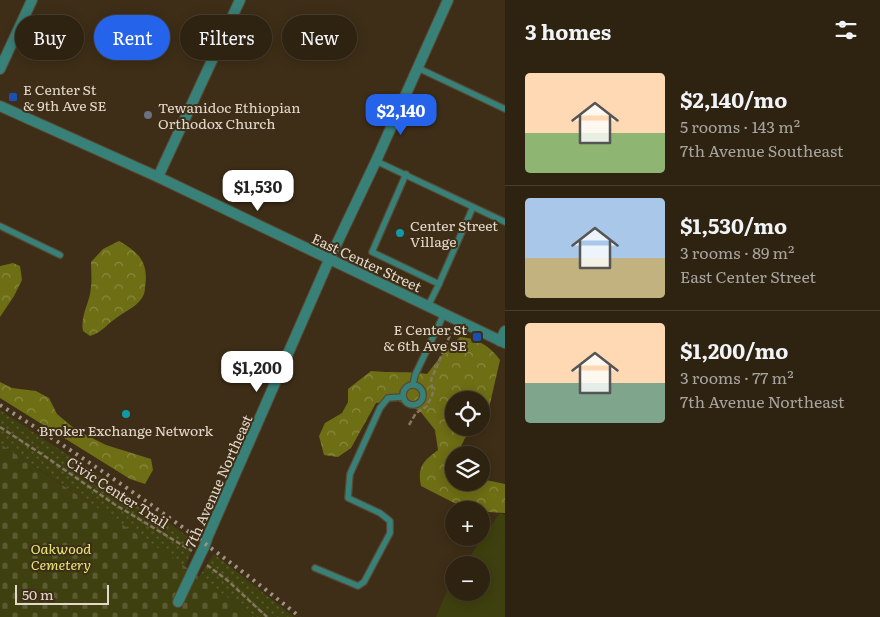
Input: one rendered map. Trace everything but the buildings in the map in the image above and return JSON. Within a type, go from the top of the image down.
[{"type":"street","points":[[0,68],[32,0]]},
{"type":"street","points":[[158,177],[240,0]]},
{"type":"street","name":"7th Avenue Northeast","points":[[178,602],[448,0]]},
{"type":"street","name":"East Center Street","points":[[0,106],[158,177],[503,342]]},
{"type":"street","points":[[503,342],[505,330]]},
{"type":"lane","points":[[418,68],[505,109]]},
{"type":"lane","points":[[376,160],[505,222]]},
{"type":"lane","points":[[406,174],[372,252],[439,284]]},
{"type":"lane","points":[[428,306],[473,207]]},
{"type":"lane","points":[[0,226],[60,255]]},
{"type":"lane","points":[[413,384],[415,375],[444,314]]},
{"type":"lane","points":[[413,384],[422,391],[421,401],[416,405],[406,403],[402,397],[405,387],[413,384]]},
{"type":"lane","points":[[315,568],[358,586],[364,582],[390,533],[390,521],[380,513],[348,498],[350,474],[380,408],[388,398],[402,397]]},
{"type":"path","points":[[409,425],[416,413],[426,407],[430,400],[432,393],[430,380],[451,333]]},
{"type":"path","name":"Civic Center Trail","points":[[0,427],[114,504],[189,548],[267,617]]},
{"type":"green space","points":[[119,241],[132,249],[144,265],[146,279],[144,293],[136,304],[101,331],[90,336],[83,331],[82,325],[90,293],[91,262],[103,249]]},
{"type":"green space","points":[[13,263],[20,266],[22,280],[0,317],[0,266]]},
{"type":"green space","points":[[460,337],[472,339],[483,344],[500,360],[490,404],[490,391],[445,391],[445,436],[468,436],[461,446],[445,446],[445,491],[490,491],[490,481],[505,484],[505,513],[490,512],[490,501],[450,501],[421,486],[420,474],[422,465],[438,450],[435,430],[420,411],[398,401],[376,403],[351,448],[338,457],[324,455],[319,436],[325,423],[342,413],[348,402],[348,389],[371,371],[427,374],[441,356]]},
{"type":"green space","points":[[0,382],[12,388],[36,391],[49,398],[57,414],[76,430],[106,445],[151,459],[153,470],[145,484],[130,479],[0,398]]},
{"type":"green space","points":[[0,410],[154,512],[195,542],[185,567],[0,444]]},
{"type":"green space","name":"Oakwood Cemetery","points":[[0,444],[176,560],[254,617],[0,617]]},
{"type":"green space","points":[[500,513],[505,515],[505,617],[436,617],[445,595],[445,601],[490,601],[490,556],[470,556],[477,546],[490,546],[490,527]]},
{"type":"green space","points":[[214,554],[294,617],[254,617],[199,577]]},
{"type":"railway","points":[[0,405],[153,506],[300,617]]},
{"type":"place","name":"E Center St & 9th Ave SE","points":[[13,97]]},
{"type":"place","name":"Tewanidoc Ethiopian Orthodox Church","points":[[148,115]]},
{"type":"place","name":"Center Street Village","points":[[400,233]]},
{"type":"place","name":"E Center St & 6th Ave SE","points":[[477,337]]},
{"type":"place","name":"Broker Exchange Network","points":[[126,414]]}]
